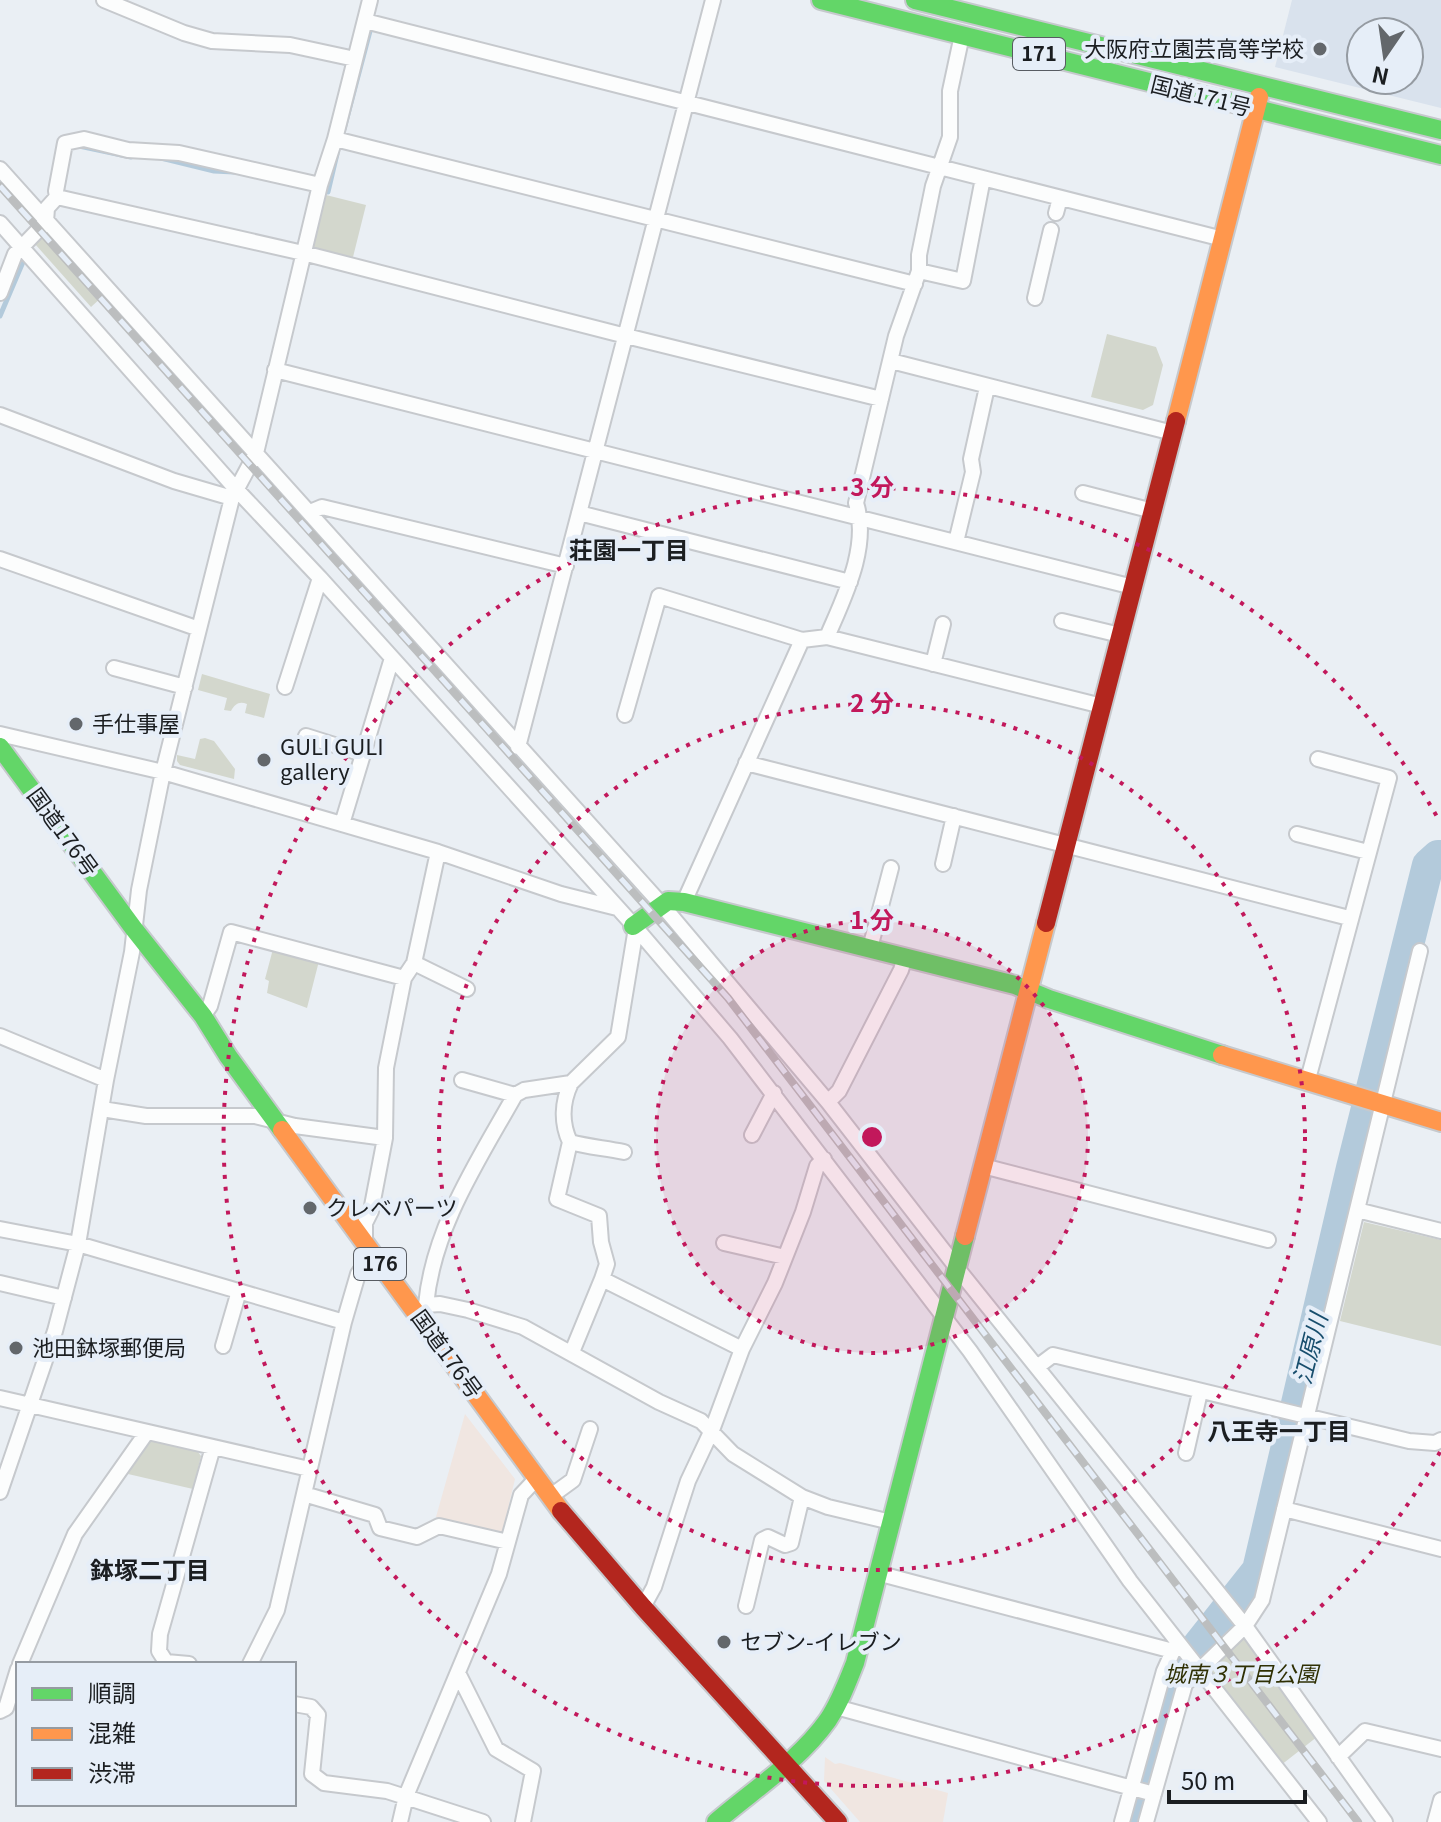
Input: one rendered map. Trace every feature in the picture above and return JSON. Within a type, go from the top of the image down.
[{"type":"main road","name":"国道171号","points":[[821,0],[1441,155]]},
{"type":"main road","name":"国道171号","points":[[915,0],[974,7],[1441,130]]},
{"type":"main road","points":[[716,1822],[807,1743],[836,1707],[855,1663],[1262,85]]},
{"type":"main road","name":"国道176号","points":[[0,747],[134,929],[203,1016],[228,1056],[364,1243],[421,1309],[551,1496],[643,1607],[837,1822]]},
{"type":"main road","points":[[637,924],[668,901],[684,902],[1029,991],[1307,1083],[1441,1122]]},
{"type":"street","points":[[104,0],[184,33],[212,41],[290,45],[355,59]]},
{"type":"street","points":[[0,1492],[64,1298],[78,1244],[132,952],[139,890],[163,772],[234,494],[256,453],[320,185],[335,139],[370,0]]},
{"type":"street","points":[[518,747],[713,0]]},
{"type":"street","points":[[365,21],[1223,239]]},
{"type":"street","points":[[827,637],[850,582],[861,533],[861,518],[856,503],[896,336],[917,278],[933,186],[950,137],[950,91],[962,35]]},
{"type":"street","points":[[57,197],[65,143],[84,139],[128,150],[179,153],[320,185]]},
{"type":"street","points":[[335,139],[656,219],[917,278],[963,281],[983,178]]},
{"type":"street","points":[[0,169],[662,905],[828,1102],[957,1268],[1245,1626],[1385,1822]]},
{"type":"street","points":[[0,293],[21,246],[46,222],[47,208],[57,197]]},
{"type":"street","points":[[57,197],[303,253],[881,399]]},
{"type":"street","points":[[1056,213],[1060,198]]},
{"type":"street","points":[[0,223],[234,494],[320,578],[615,907],[637,924],[774,1093],[944,1317],[1176,1649],[1198,1670],[1319,1822]]},
{"type":"street","points":[[1035,298],[1051,230]]},
{"type":"street","points":[[891,361],[1173,433]]},
{"type":"street","points":[[275,370],[1133,587]]},
{"type":"street","points":[[956,542],[973,472],[971,459],[987,387]]},
{"type":"street","points":[[0,415],[174,481],[234,494]]},
{"type":"street","points":[[1083,493],[1153,511]]},
{"type":"street","points":[[310,512],[322,507],[566,566]]},
{"type":"street","points":[[579,513],[850,582]]},
{"type":"street","points":[[0,559],[199,629]]},
{"type":"street","points":[[285,687],[320,578]]},
{"type":"street","points":[[625,715],[659,596],[802,640],[827,637],[1102,706]]},
{"type":"street","points":[[1062,621],[1120,635]]},
{"type":"street","points":[[933,664],[943,624]]},
{"type":"street","points":[[684,902],[802,640]]},
{"type":"street","points":[[342,824],[392,658]]},
{"type":"street","points":[[114,668],[185,687]]},
{"type":"street","points":[[0,734],[163,772],[438,852],[561,894],[615,907]]},
{"type":"street","points":[[306,736],[363,754]]},
{"type":"street","points":[[1307,1083],[1389,778],[1318,759]]},
{"type":"street","points":[[746,763],[1349,918]]},
{"type":"street","points":[[943,864],[954,816]]},
{"type":"street","points":[[1297,834],[1368,852]]},
{"type":"street","points":[[251,1662],[277,1610],[344,1322],[358,1274],[365,1264],[365,1223],[374,1198],[385,1138],[386,1068],[404,978],[414,963],[438,852]]},
{"type":"street","points":[[870,948],[891,868]]},
{"type":"street","points":[[572,1352],[607,1264],[599,1216],[557,1199],[570,1142],[563,1117],[565,1100],[571,1083],[618,1037],[637,924]]},
{"type":"street","points":[[203,1016],[210,1006],[231,932],[404,978]]},
{"type":"street","points":[[1150,1808],[1185,1684],[1245,1626],[1262,1600],[1357,1210],[1372,1103],[1420,951]]},
{"type":"street","points":[[828,1102],[839,1091],[905,957]]},
{"type":"street","points":[[414,963],[467,989]]},
{"type":"street","points":[[0,1036],[106,1080]]},
{"type":"street","points":[[462,1080],[515,1095]]},
{"type":"street","points":[[421,1309],[447,1220],[515,1095],[524,1090],[571,1083]]},
{"type":"street","points":[[547,1086],[549,1094],[565,1100]]},
{"type":"street","points":[[752,1135],[774,1093]]},
{"type":"street","points":[[102,1109],[146,1116],[255,1116],[295,1126],[385,1138]]},
{"type":"street","points":[[570,1142],[594,1149],[624,1152]]},
{"type":"street","points":[[643,1607],[654,1587],[688,1481],[712,1430],[742,1349],[785,1257],[817,1166],[824,1159]]},
{"type":"street","points":[[983,1166],[1268,1240]]},
{"type":"street","points":[[1357,1210],[1441,1231]]},
{"type":"street","points":[[0,1229],[78,1244],[344,1322]]},
{"type":"street","points":[[724,1243],[785,1257]]},
{"type":"street","points":[[602,1279],[742,1349]]},
{"type":"street","points":[[0,1283],[64,1298]]},
{"type":"street","points":[[223,1346],[239,1291]]},
{"type":"street","points":[[421,1309],[440,1304],[523,1327],[659,1402],[701,1421],[733,1454],[802,1497],[828,1507],[891,1522]]},
{"type":"street","points":[[1037,1367],[1053,1355],[1409,1441],[1435,1443],[1441,1440]]},
{"type":"street","points":[[1186,1453],[1200,1392]]},
{"type":"street","points":[[0,1398],[309,1469]]},
{"type":"street","points":[[551,1496],[573,1480],[590,1429]]},
{"type":"street","points":[[21,1662],[75,1534],[147,1432]]},
{"type":"street","points":[[166,1662],[159,1651],[160,1634],[213,1447]]},
{"type":"street","points":[[400,1822],[406,1796],[499,1574],[521,1495],[537,1478]]},
{"type":"street","points":[[304,1494],[375,1515],[380,1528],[417,1537],[439,1526],[508,1542]]},
{"type":"street","points":[[746,1606],[762,1540],[768,1537],[785,1545],[791,1543],[802,1497]]},
{"type":"street","points":[[1284,1509],[1441,1549]]},
{"type":"street","points":[[877,1573],[1176,1649]]},
{"type":"street","points":[[1122,1822],[1164,1671],[1176,1649]]},
{"type":"street","points":[[458,1673],[496,1749],[533,1771],[523,1822]]},
{"type":"street","points":[[0,1711],[6,1708],[16,1676]]},
{"type":"street","points":[[296,1704],[311,1707],[318,1715],[312,1774],[318,1780],[333,1786],[387,1791],[483,1822]]},
{"type":"street","points":[[836,1707],[1132,1787],[1161,1822]]},
{"type":"street","points":[[1338,1757],[1365,1731],[1441,1749]]},
{"type":"street","points":[[1435,1822],[1441,1800]]},
{"type":"shaded area","name":"大阪府立園芸高等学校","points":[[1292,0],[1441,0],[1441,108],[1392,96],[1425,96],[1425,16],[1345,16],[1345,84],[1275,67]]},
{"type":"shaded area","points":[[465,1414],[515,1479],[502,1534],[436,1517]]},
{"type":"shaded area","points":[[825,1757],[835,1764],[948,1793],[943,1822],[860,1822],[824,1781]]},
{"type":"green space","points":[[326,195],[366,205],[353,257],[313,248]]},
{"type":"green space","points":[[47,233],[103,296],[91,307],[35,244]]},
{"type":"green space","points":[[1107,334],[1156,347],[1163,365],[1153,405],[1143,410],[1091,397]]},
{"type":"green space","points":[[202,674],[270,694],[264,718],[245,713],[247,704],[244,703],[231,711],[224,710],[227,698],[198,690]]},
{"type":"green space","points":[[200,739],[214,741],[235,769],[234,779],[180,765],[177,761],[177,755],[195,759]]},
{"type":"green space","points":[[273,949],[319,961],[307,1008],[267,993],[269,981],[265,979]]},
{"type":"green space","points":[[1364,1222],[1441,1240],[1441,1346],[1340,1321]]},
{"type":"green space","points":[[152,1441],[198,1452],[201,1456],[193,1489],[128,1474],[147,1443]]},
{"type":"green space","name":"城南３丁目公園","points":[[1245,1626],[1322,1733],[1276,1769],[1198,1670]]},
{"type":"waterway","points":[[344,129],[370,31]]},
{"type":"waterway","points":[[79,146],[131,157]]},
{"type":"waterway","points":[[328,192],[337,154]]},
{"type":"waterway","points":[[161,158],[214,171],[234,172]]},
{"type":"waterway","points":[[0,316],[23,262]]},
{"type":"waterway","name":"江原川","points":[[1134,1822],[1178,1671],[1258,1570],[1352,1168],[1428,865],[1441,856]]},
{"type":"railway","points":[[0,186],[728,998],[1358,1822]]},
{"type":"traffic: fast","points":[[821,0],[1441,155]]},
{"type":"traffic: fast","points":[[915,0],[1441,130]]},
{"type":"traffic: fast","points":[[0,747],[134,929],[203,1016],[282,1130]]},
{"type":"traffic: fast","points":[[633,926],[668,901],[684,902],[1015,985],[1222,1055]]},
{"type":"traffic: fast","points":[[716,1822],[803,1749],[828,1720],[846,1685],[855,1663],[965,1236]]},
{"type":"traffic: slow","points":[[1176,421],[1259,97]]},
{"type":"traffic: slow","points":[[965,1236],[1046,923]]},
{"type":"traffic: slow","points":[[1222,1055],[1441,1122]]},
{"type":"traffic: slow","points":[[282,1130],[561,1511]]},
{"type":"traffic: jam","points":[[1046,923],[1176,421]]},
{"type":"traffic: jam","points":[[561,1511],[643,1607],[838,1822]]},
{"type":"place","name":"大阪府立園芸高等学校","points":[[1320,49]]},
{"type":"place","name":"手仕事屋","points":[[76,724]]},
{"type":"place","name":"GULI GULI gallery","points":[[264,760]]},
{"type":"place","name":"クレベパーツ","points":[[310,1208]]},
{"type":"place","name":"池田鉢塚郵便局","points":[[16,1348]]},
{"type":"place","name":"セブン-イレブン","points":[[724,1642]]},
{"type":"district","name":"荘園一丁目","points":[[629,551]]},
{"type":"district","name":"八王寺一丁目","points":[[1279,1432]]},
{"type":"district","name":"鉢塚二丁目","points":[[150,1571]]}]
